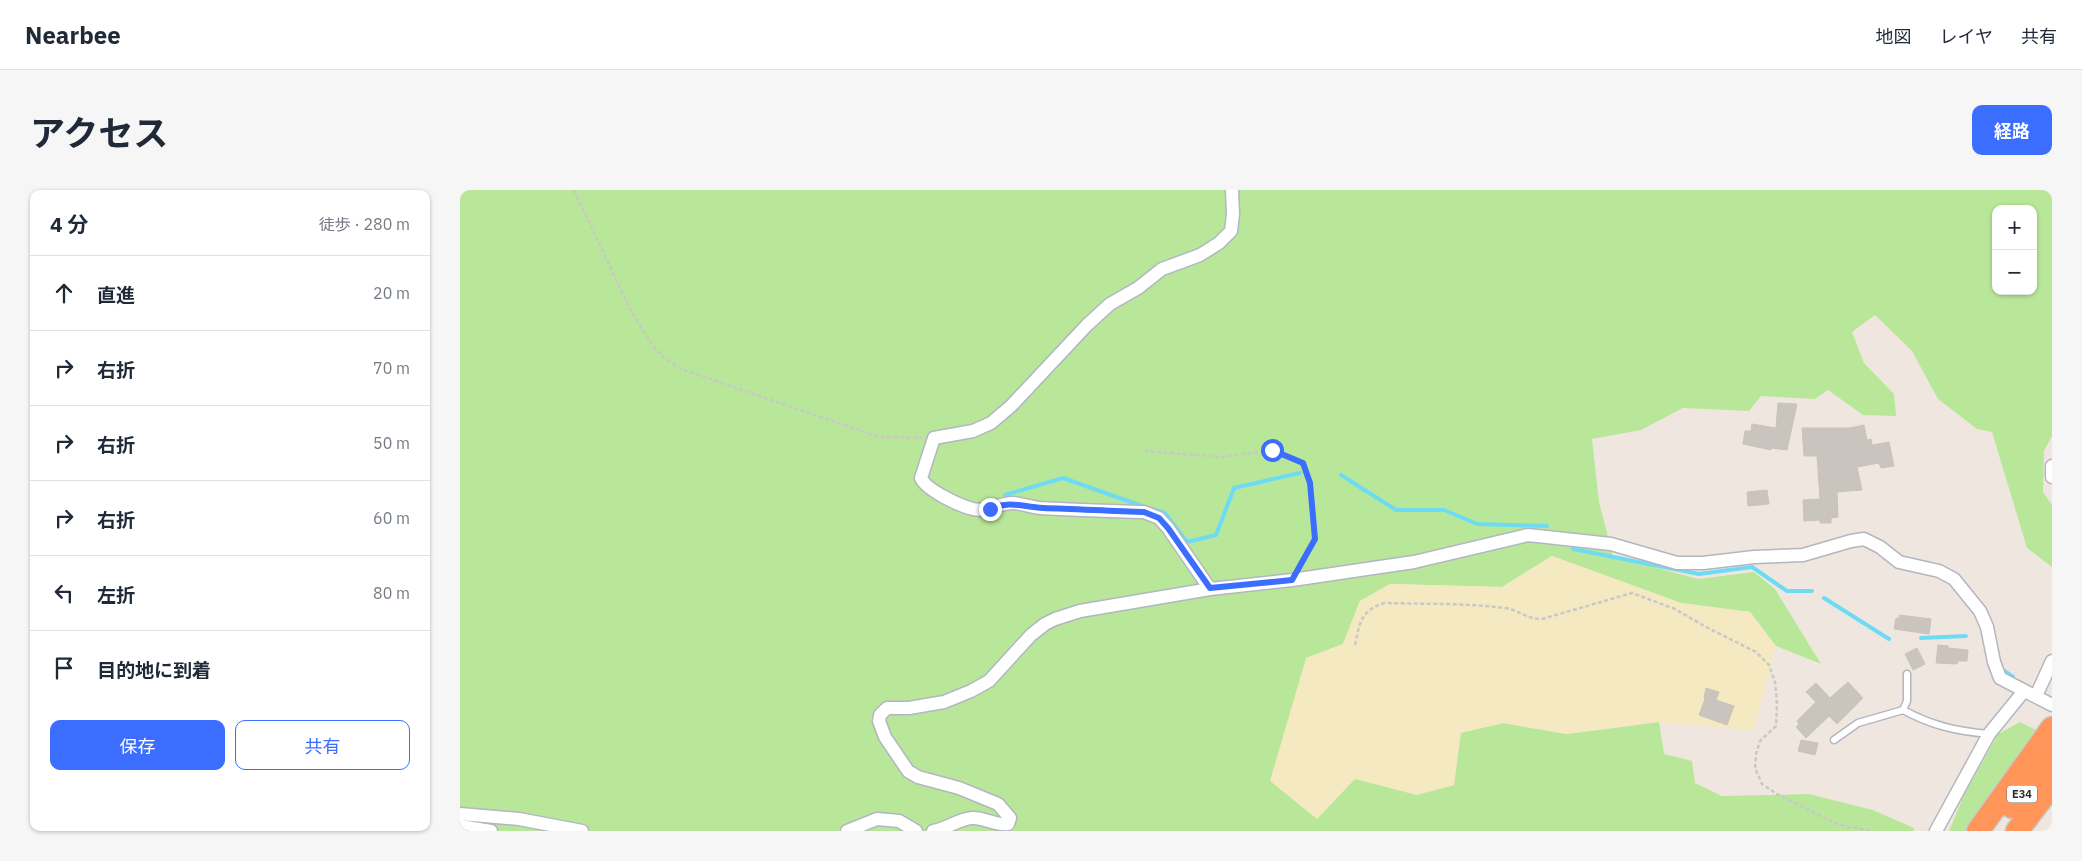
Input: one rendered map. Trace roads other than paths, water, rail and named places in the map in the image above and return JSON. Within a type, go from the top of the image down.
[{"type":"highway","points":[[1978,831],[2052,728]]},
{"type":"highway","name":"E34","points":[[1992,831],[2052,756]]},
{"type":"highway","name":"E34","points":[[2017,831],[2052,785]]},
{"type":"street","points":[[1210,588],[1168,528],[1159,518],[1144,512],[1038,508],[1014,503],[1002,504],[990,509],[973,510],[924,484],[921,478],[934,438],[973,431],[991,423],[1011,406],[1087,325],[1110,304],[1138,288],[1162,269],[1200,255],[1219,243],[1231,231],[1233,214],[1232,190]]},
{"type":"street","points":[[2052,466],[2052,477]]},
{"type":"street","points":[[933,831],[974,818],[1001,825],[1008,824],[1010,818],[998,804],[959,788],[918,777],[908,771],[885,737],[879,721],[880,715],[887,708],[909,708],[944,702],[971,691],[989,680],[1031,635],[1055,619],[1080,611],[1210,588],[1292,580],[1414,562],[1528,535],[1611,544],[1677,563],[1702,563],[1754,557],[1802,555],[1864,539],[1880,547],[1899,562],[1939,570],[1954,579],[1980,611],[1987,627],[1994,662],[2000,678],[2052,705]]},
{"type":"street","points":[[1936,831],[1989,734],[2030,693],[2052,660]]},
{"type":"street","points":[[460,814],[519,819],[582,831]]},
{"type":"street","points":[[847,831],[877,819],[899,821],[916,831]]},
{"type":"street","points":[[460,826],[491,831]]},
{"type":"lane","points":[[1903,710],[1907,701],[1908,674]]},
{"type":"lane","points":[[1834,740],[1858,723],[1903,710],[1918,718],[1956,731],[1989,734]]},
{"type":"waterway","points":[[1152,509],[1165,513],[1187,542],[1216,535],[1234,488],[1300,473]]},
{"type":"waterway","points":[[1341,475],[1396,510],[1444,510],[1477,524],[1547,526]]},
{"type":"waterway","points":[[1005,495],[1063,478],[1145,507]]},
{"type":"waterway","points":[[1573,549],[1699,574],[1752,567],[1787,591],[1812,591]]},
{"type":"waterway","points":[[1824,598],[1889,639]]},
{"type":"waterway","points":[[1921,638],[1966,636]]},
{"type":"waterway","points":[[2001,667],[2013,677]]}]
